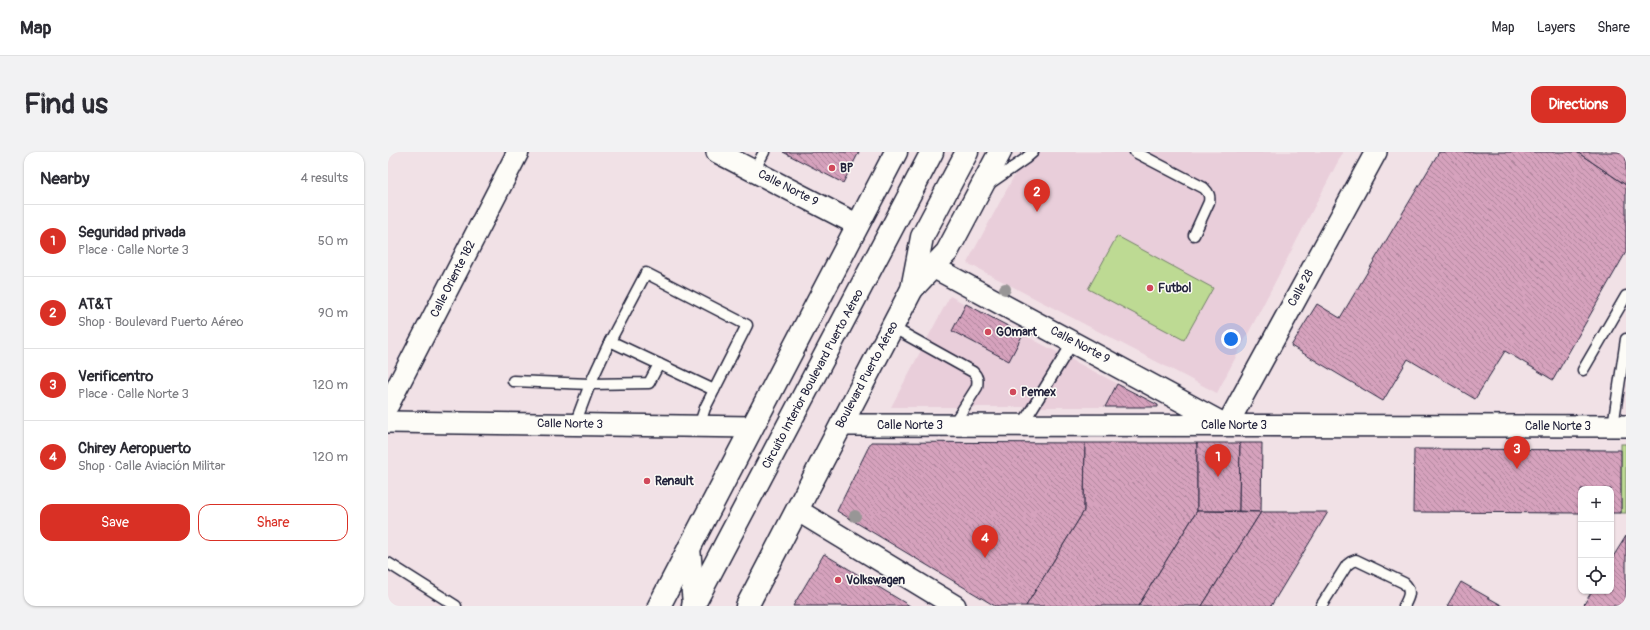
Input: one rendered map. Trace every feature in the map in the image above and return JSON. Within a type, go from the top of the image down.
[{"type":"main road","points":[[659,606],[896,152]]},
{"type":"main road","name":"Circuito Interior Boulevard Puerto Aéreo","points":[[694,605],[932,152]]},
{"type":"main road","points":[[912,289],[922,237],[967,152]]},
{"type":"main road","name":"Boulevard Puerto Aéreo","points":[[747,606],[912,289],[947,252],[1000,152]]},
{"type":"main road","points":[[689,548],[694,605]]},
{"type":"street","name":"Calle Oriente 182","points":[[388,406],[518,152]]},
{"type":"street","name":"Calle Norte 9","points":[[717,152],[858,225]]},
{"type":"street","name":"Calle 28","points":[[1227,425],[1376,152]]},
{"type":"street","name":"Calle Norte 9","points":[[933,266],[1227,425]]},
{"type":"street","name":"Calle Norte 3","points":[[388,422],[752,427]]},
{"type":"street","name":"Calle Norte 3","points":[[841,425],[1619,426]]},
{"type":"street","points":[[797,510],[955,606]]},
{"type":"lane","points":[[754,171],[764,152]]},
{"type":"lane","points":[[979,191],[1025,159],[1032,152]]},
{"type":"lane","points":[[1135,152],[1204,188],[1208,192],[1210,197],[1209,202],[1194,235]]},
{"type":"lane","points":[[575,424],[590,384],[610,341],[646,273],[746,324],[705,408],[699,426]]},
{"type":"lane","points":[[1583,370],[1626,296]]},
{"type":"lane","points":[[892,327],[973,372],[977,376],[977,387],[953,425]]},
{"type":"lane","points":[[1619,426],[1626,339]]},
{"type":"lane","points":[[610,341],[714,390]]},
{"type":"lane","points":[[1022,425],[1073,342]]},
{"type":"lane","points":[[513,381],[590,384],[649,383],[659,364]]},
{"type":"lane","points":[[1321,606],[1347,565],[1356,560],[1397,579],[1408,587],[1410,592],[1404,606]]},
{"type":"lane","points":[[388,563],[456,606]]},
{"type":"shaded area","points":[[1027,152],[1343,152],[1217,393],[967,263]]},
{"type":"shaded area","points":[[950,296],[1158,405],[1158,407],[891,407]]},
{"type":"green space","name":"Futbol","points":[[1117,236],[1213,288],[1184,340],[1088,289]]},
{"type":"green space","points":[[1621,444],[1626,444],[1626,513],[1621,513]]},
{"type":"building","name":"BP","points":[[783,152],[859,152],[843,183]]},
{"type":"building","points":[[1439,152],[1577,152],[1626,185],[1626,252],[1553,380],[1505,351],[1475,399],[1408,359],[1383,401],[1291,346],[1317,304],[1340,318]]},
{"type":"building","points":[[1577,152],[1626,152],[1626,185]]},
{"type":"building","name":"GOmart","points":[[966,304],[1023,334],[1009,361],[952,331]]},
{"type":"building","points":[[1117,384],[1158,405],[1158,407],[1105,407]]},
{"type":"building","points":[[871,442],[1085,443],[1084,511],[1026,606],[995,606],[837,511]]},
{"type":"building","points":[[1085,443],[1197,443],[1197,511],[1138,606],[1026,606],[1084,511]]},
{"type":"building","points":[[1197,443],[1240,443],[1239,511],[1197,511]]},
{"type":"building","points":[[1240,443],[1262,443],[1261,512],[1239,511]]},
{"type":"building","points":[[1414,449],[1621,450],[1621,513],[1614,513],[1614,486],[1578,486],[1578,513],[1413,512]]},
{"type":"building","points":[[1197,511],[1261,512],[1202,606],[1138,606]]},
{"type":"building","points":[[1261,512],[1328,512],[1271,606],[1202,606]]},
{"type":"building","points":[[1626,536],[1626,600],[1622,606],[1583,606],[1590,594],[1614,594],[1614,555]]},
{"type":"building","name":"Volkswagen","points":[[824,554],[910,606],[793,606]]},
{"type":"building","points":[[1461,582],[1503,606],[1447,606]]},
{"type":"place","name":"BP","points":[[832,168]]},
{"type":"place","name":"AT&T","points":[[1037,212]]},
{"type":"place","name":"Futbol","points":[[1150,288]]},
{"type":"place","name":"GOmart","points":[[988,332]]},
{"type":"place","name":"Pemex","points":[[1013,392]]},
{"type":"place","name":"Verificentro","points":[[1517,469]]},
{"type":"place","name":"Seguridad privada","points":[[1218,477]]},
{"type":"place","name":"Renault","points":[[647,481]]},
{"type":"place","name":"Chirey Aeropuerto","points":[[985,558]]},
{"type":"place","name":"Volkswagen","points":[[838,580]]}]
